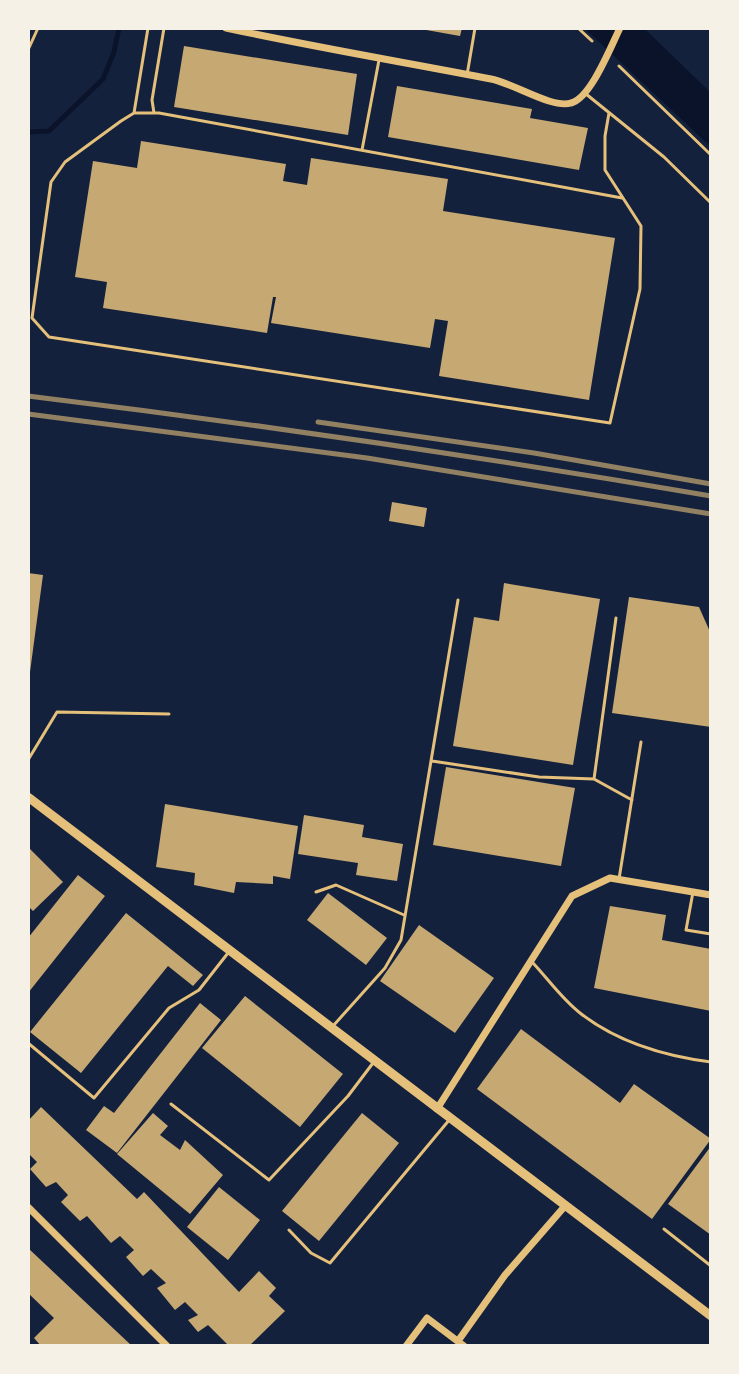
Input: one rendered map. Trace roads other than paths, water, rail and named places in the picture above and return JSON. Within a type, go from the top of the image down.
[{"type":"street","points":[[226,28],[263,32],[379,59],[495,79],[553,103],[572,103],[586,94],[620,28]]},
{"type":"street","points":[[28,797],[711,1316]]},
{"type":"street","points":[[437,1109],[572,896],[610,878],[711,895]]},
{"type":"street","points":[[406,1346],[427,1318],[461,1344],[505,1275],[565,1206]]},
{"type":"street","points":[[28,1207],[167,1346]]},
{"type":"lane","points":[[134,113],[148,28]]},
{"type":"lane","points":[[154,113],[152,100],[164,28]]},
{"type":"lane","points":[[467,75],[475,28]]},
{"type":"lane","points":[[362,150],[379,59]]},
{"type":"lane","points":[[586,94],[664,157],[711,203]]},
{"type":"lane","points":[[609,113],[605,170],[641,226],[640,289],[610,423],[49,337],[32,318],[51,182],[65,162],[134,113],[154,113],[622,198]]},
{"type":"lane","points":[[333,1026],[385,968],[401,940],[458,600]]},
{"type":"lane","points":[[594,779],[616,618]]},
{"type":"lane","points":[[28,760],[57,712],[169,714]]},
{"type":"lane","points":[[619,879],[641,742]]},
{"type":"lane","points":[[431,761],[539,777],[594,779],[632,800]]},
{"type":"lane","points":[[316,892],[336,885],[405,916]]},
{"type":"lane","points":[[693,892],[686,930],[711,934]]},
{"type":"lane","points":[[28,1043],[94,1098],[169,1008],[199,990],[231,951]]},
{"type":"lane","points":[[530,961],[578,1011],[612,1035],[676,1058],[711,1062]]},
{"type":"lane","points":[[171,1104],[269,1180],[348,1096],[375,1060]]},
{"type":"lane","points":[[289,1230],[311,1253],[330,1263],[450,1119]]},
{"type":"lane","points":[[664,1229],[711,1266]]},
{"type":"water","points":[[584,28],[644,28],[711,93],[711,147]]},
{"type":"waterway","points":[[28,132],[49,131],[103,79],[114,52],[119,28]]},
{"type":"railway","points":[[28,396],[370,442],[711,496]]},
{"type":"railway","points":[[28,414],[367,458],[711,514]]},
{"type":"railway","points":[[318,422],[534,453],[711,484]]}]
